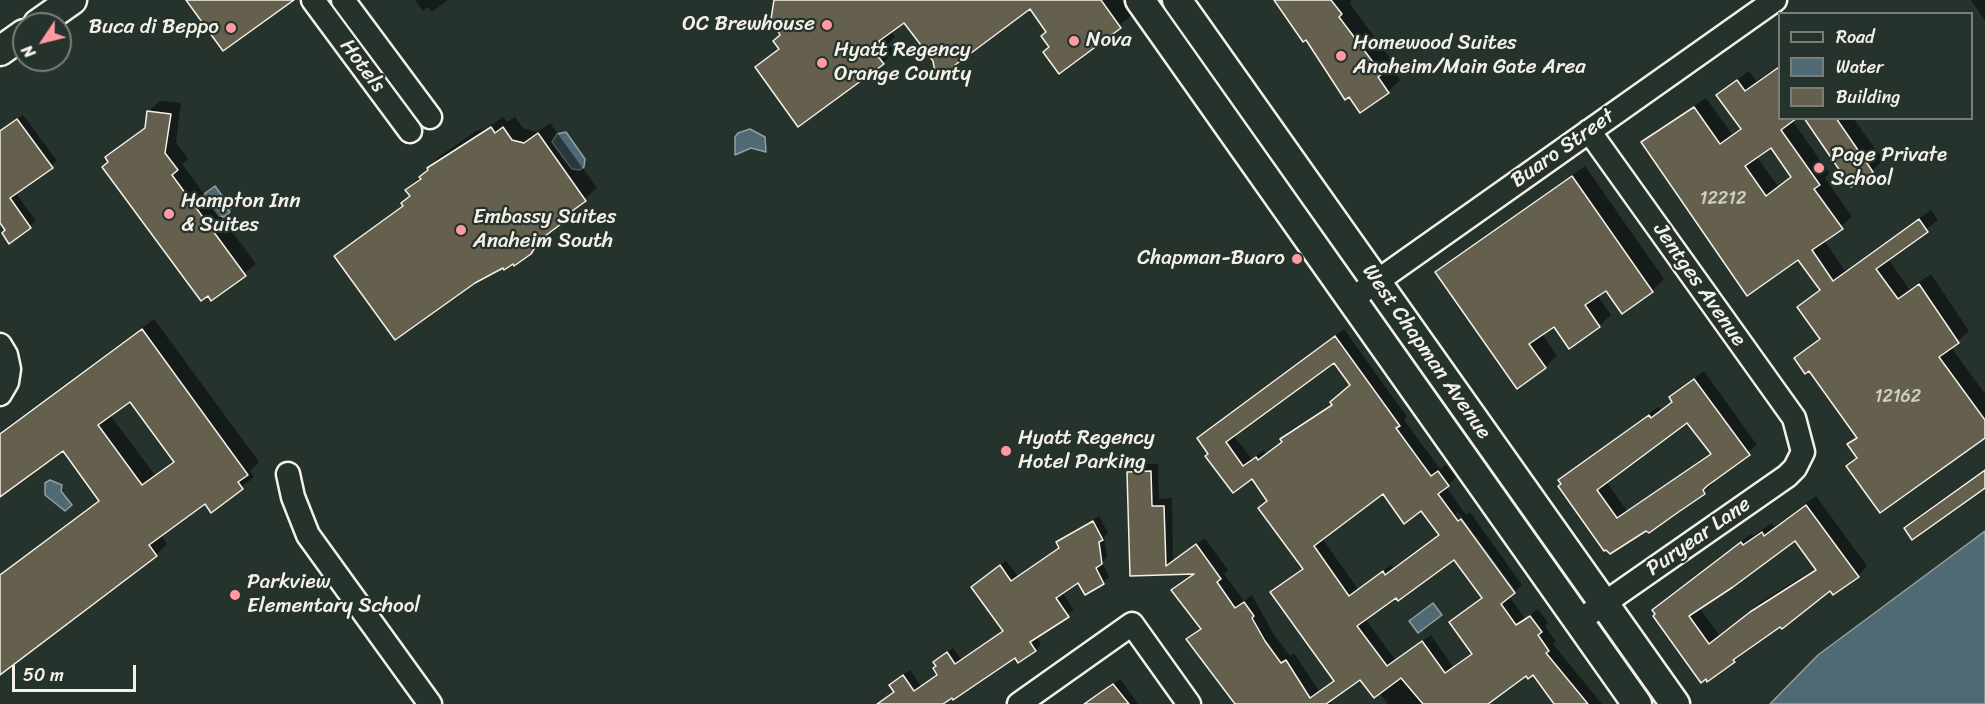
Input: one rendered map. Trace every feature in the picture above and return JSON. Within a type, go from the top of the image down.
[{"type":"main road","points":[[55,12],[72,0]]},
{"type":"main road","name":"West Chapman Avenue","points":[[1140,0],[1637,704]]},
{"type":"main road","name":"West Chapman Avenue","points":[[1177,0],[1675,704]]},
{"type":"street","name":"Hotels","points":[[313,0],[410,131]]},
{"type":"street","name":"Hotels","points":[[343,0],[430,117]]},
{"type":"street","name":"Buaro Street","points":[[1352,299],[1775,0]]},
{"type":"street","name":"Jentges Avenue","points":[[1589,131],[1794,418],[1802,442]]},
{"type":"street","points":[[0,394],[7,382],[4,354]]},
{"type":"street","name":"Puryear Lane","points":[[1579,621],[1787,476],[1802,457],[1802,442]]},
{"type":"street","points":[[288,474],[293,497],[308,535],[430,704]]},
{"type":"street","points":[[1019,704],[1132,624],[1189,704]]},
{"type":"water","points":[[750,129],[765,137],[766,152],[751,148],[735,155],[735,137],[738,133]]},
{"type":"water","points":[[566,132],[585,159],[584,167],[580,170],[572,169],[552,142],[557,134]]},
{"type":"water","points":[[215,186],[231,208],[224,217],[219,216],[204,194]]},
{"type":"water","points":[[50,480],[62,485],[61,491],[72,505],[65,511],[45,495],[45,483]]},
{"type":"water","points":[[1985,531],[1985,704],[1770,704],[1818,655]]},
{"type":"water","points":[[1433,603],[1442,615],[1418,633],[1409,621]]},
{"type":"building","name":"Buca di Beppo","points":[[186,0],[294,0],[223,51]]},
{"type":"building","name":"Hyatt Regency Orange County","points":[[774,0],[1101,0],[1121,28],[1059,74],[1043,52],[1049,47],[1041,36],[1046,32],[1030,9],[955,65],[951,74],[943,76],[935,72],[933,61],[904,23],[879,41],[885,50],[877,55],[884,64],[798,127],[755,67],[779,49],[773,41],[780,35],[771,19]]},
{"type":"building","name":"Homewood Suites Anaheim/Main Gate Area","points":[[1274,0],[1331,0],[1342,14],[1339,17],[1382,74],[1378,77],[1389,93],[1360,113],[1349,97],[1345,100],[1306,40],[1303,42]]},
{"type":"building","points":[[1778,68],[1778,120],[1794,120],[1781,130],[1820,185],[1814,189],[1843,229],[1812,250],[1833,281],[1919,219],[1928,232],[1876,269],[1898,299],[1919,284],[1959,343],[1939,357],[1985,420],[1985,438],[1880,513],[1846,466],[1857,458],[1847,444],[1857,438],[1809,371],[1805,374],[1794,358],[1820,339],[1797,307],[1820,290],[1798,260],[1747,296],[1641,142],[1694,107],[1720,144],[1741,129],[1716,95],[1737,80],[1745,91]],"holes":[[[1771,148],[1791,177],[1766,196],[1745,166]]]},
{"type":"building","name":"Hampton Inn & Suites","points":[[147,111],[171,114],[165,153],[178,170],[172,175],[246,276],[211,301],[208,296],[201,301],[102,167],[108,162],[105,157],[145,128]]},
{"type":"building","points":[[17,119],[53,168],[10,198],[31,228],[9,244],[2,233],[5,230],[0,223],[0,131]]},
{"type":"building","points":[[1805,120],[1837,120],[1873,172],[1851,187]]},
{"type":"building","name":"Embassy Suites Anaheim South","points":[[491,127],[495,133],[503,127],[512,140],[524,143],[538,133],[586,201],[545,236],[546,238],[537,244],[531,254],[514,266],[513,264],[504,270],[503,268],[475,283],[395,340],[334,256],[403,206],[401,203],[410,196],[405,190],[421,179],[419,177],[428,170],[427,168]]},
{"type":"building","points":[[1572,176],[1653,292],[1622,314],[1606,291],[1585,305],[1600,327],[1569,349],[1554,327],[1529,344],[1546,368],[1517,389],[1435,272]]},
{"type":"building","points":[[142,329],[248,475],[238,482],[243,489],[211,513],[205,504],[149,545],[157,556],[0,675],[0,575],[99,501],[63,451],[0,497],[0,434]],"holes":[[[130,402],[174,462],[142,485],[98,425]]]},
{"type":"building","points":[[1335,336],[1400,426],[1396,428],[1431,476],[1438,471],[1449,486],[1438,494],[1458,521],[1461,519],[1515,593],[1501,604],[1516,625],[1530,616],[1542,632],[1538,635],[1549,651],[1546,653],[1588,704],[1554,704],[1533,675],[1528,679],[1526,676],[1488,704],[1423,704],[1401,678],[1374,698],[1360,680],[1326,704],[1235,704],[1186,639],[1201,629],[1171,590],[1194,574],[1130,576],[1127,472],[1151,471],[1152,506],[1164,506],[1166,566],[1196,544],[1221,579],[1217,582],[1235,608],[1244,602],[1254,616],[1252,618],[1265,641],[1281,663],[1286,660],[1310,698],[1334,681],[1270,592],[1303,569],[1258,508],[1267,501],[1252,479],[1233,493],[1205,456],[1208,454],[1197,438]],"holes":[[[1334,363],[1350,385],[1330,402],[1332,405],[1280,439],[1282,442],[1258,460],[1256,457],[1243,466],[1226,442]],[[1383,494],[1404,524],[1421,511],[1439,535],[1385,575],[1383,571],[1349,596],[1314,546]],[[1454,560],[1482,598],[1449,622],[1472,654],[1445,673],[1422,641],[1387,666],[1357,626],[1396,598],[1398,601]]]},
{"type":"building","points":[[1694,379],[1750,455],[1707,486],[1703,490],[1705,494],[1649,533],[1646,531],[1610,554],[1604,551],[1558,486],[1561,484],[1558,480],[1649,415],[1651,418],[1672,402],[1669,397]],"holes":[[[1687,423],[1711,454],[1617,518],[1597,490]]]},
{"type":"building","points":[[1985,470],[1985,488],[1912,540],[1904,528]]},
{"type":"building","points":[[1806,505],[1859,577],[1833,595],[1830,591],[1782,629],[1780,627],[1733,660],[1735,662],[1707,682],[1706,679],[1701,683],[1653,616],[1655,614],[1652,610],[1741,542],[1743,545],[1762,532],[1764,536]],"holes":[[[1795,541],[1816,570],[1750,612],[1709,644],[1689,616]]]},
{"type":"building","points":[[1093,521],[1103,540],[1099,542],[1102,564],[1096,568],[1104,584],[1085,595],[1078,583],[1056,598],[1069,617],[1030,642],[1036,651],[1018,663],[1015,658],[953,700],[952,698],[943,704],[877,704],[894,692],[889,685],[903,675],[914,691],[937,675],[933,662],[947,652],[955,664],[1003,631],[971,587],[1000,565],[1011,581],[1059,548],[1056,542]]},
{"type":"building","points":[[1113,684],[1129,704],[1084,704],[1104,690]]},
{"type":"place","name":"OC Brewhouse","points":[[827,25]]},
{"type":"place","name":"Buca di Beppo","points":[[231,28]]},
{"type":"place","name":"Nova","points":[[1074,41]]},
{"type":"place","name":"Homewood Suites Anaheim/Main Gate Area","points":[[1341,56]]},
{"type":"place","name":"Hyatt Regency Orange County","points":[[822,63]]},
{"type":"place","name":"Page Private School","points":[[1819,168]]},
{"type":"place","name":"Hampton Inn & Suites","points":[[169,214]]},
{"type":"place","name":"Embassy Suites Anaheim South","points":[[461,230]]},
{"type":"place","name":"Chapman-Buaro","points":[[1297,259]]},
{"type":"place","name":"Hyatt Regency Hotel Parking","points":[[1006,451]]},
{"type":"place","name":"Parkview Elementary School","points":[[235,595]]}]
